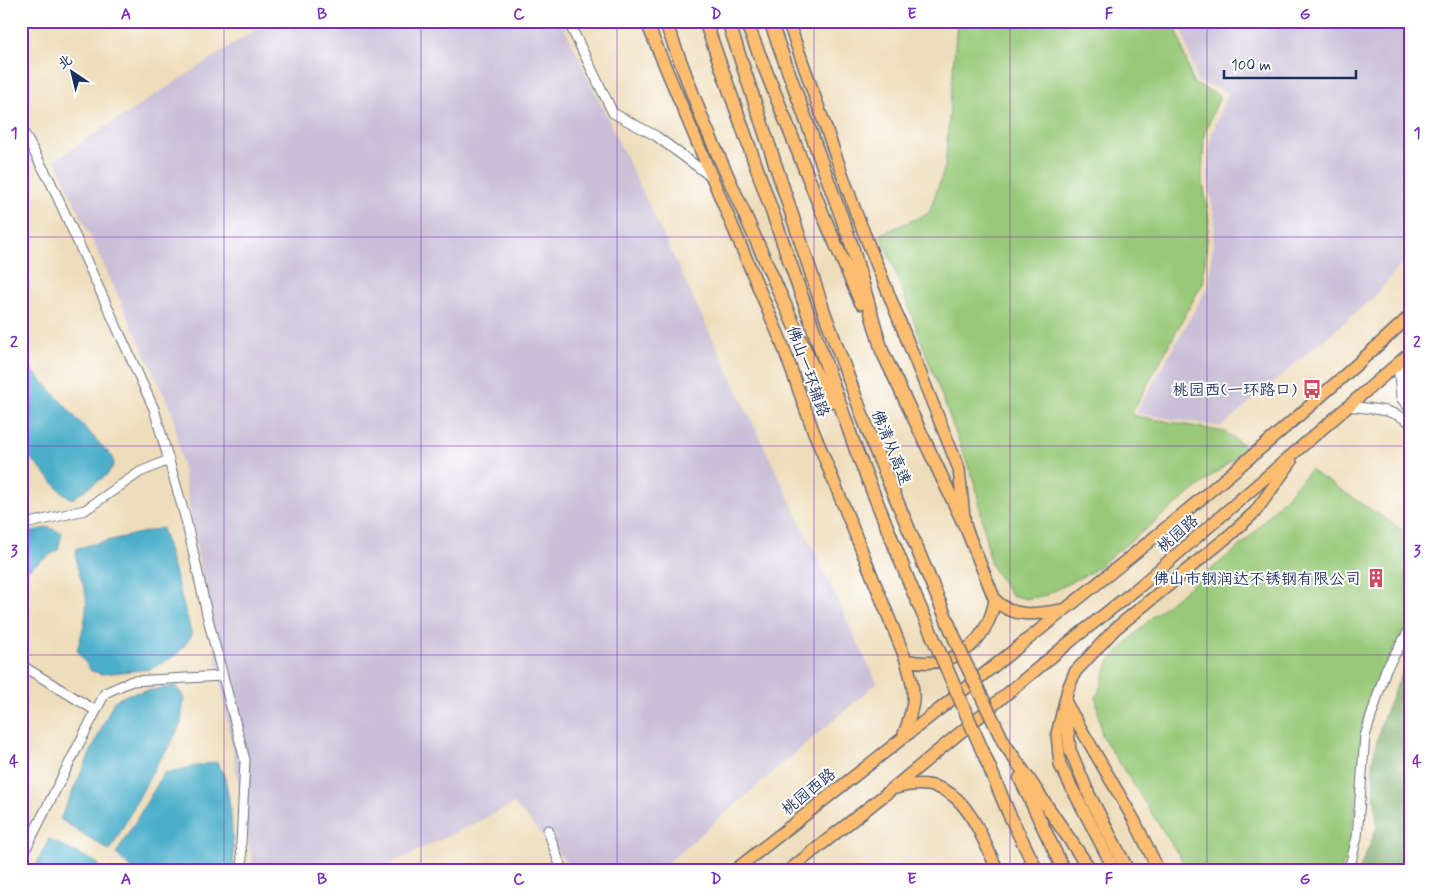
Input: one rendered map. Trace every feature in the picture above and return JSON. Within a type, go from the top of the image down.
[{"type":"highway","points":[[665,21],[703,121],[814,370],[856,450],[912,589],[1036,871]]},
{"type":"highway","points":[[705,21],[848,432]]},
{"type":"highway","name":"佛清从高速","points":[[728,21],[824,312],[873,444],[963,658],[1064,871]]},
{"type":"highway","points":[[746,21],[824,217],[882,351],[965,526]]},
{"type":"highway","points":[[770,21],[851,243],[882,351]]},
{"type":"highway","points":[[1004,743],[1091,871]]},
{"type":"highway","points":[[1091,799],[1128,871]]},
{"type":"main road","name":"佛山一环辅路","points":[[646,21],[781,341],[813,430],[906,660],[915,691],[914,708],[903,736]]},
{"type":"main road","points":[[788,21],[856,214],[959,469],[965,526],[995,600],[1003,608],[1017,613],[1027,614],[1063,609]]},
{"type":"main road","name":"桃园路","points":[[903,736],[1063,609],[1331,389],[1410,316]]},
{"type":"main road","name":"桃园路","points":[[892,790],[1072,640],[1139,587],[1410,353]]},
{"type":"main road","points":[[1115,871],[1060,766],[1057,734],[1074,672],[1115,629],[1255,512],[1304,445]]},
{"type":"main road","points":[[906,660],[931,663],[968,650],[982,634],[991,617],[995,600]]},
{"type":"main road","points":[[1066,703],[1070,750],[1091,799]]},
{"type":"main road","points":[[1066,703],[1134,820],[1159,871]]},
{"type":"main road","name":"桃园西路","points":[[734,871],[903,736]]},
{"type":"main road","points":[[788,871],[892,790],[913,783],[943,788],[967,810],[998,871]]},
{"type":"street","points":[[568,21],[613,113],[656,136],[710,176]]},
{"type":"street","points":[[21,128],[50,183],[154,409],[186,520],[245,760],[241,845],[243,871]]},
{"type":"street","points":[[1398,363],[1401,398],[1410,410]]},
{"type":"street","points":[[1348,406],[1387,410],[1403,417],[1410,423]]},
{"type":"street","points":[[21,526],[85,510],[140,472],[169,460]]},
{"type":"street","points":[[1345,871],[1350,862],[1357,837],[1366,736],[1386,669],[1410,629]]},
{"type":"street","points":[[21,665],[96,711]]},
{"type":"street","points":[[21,858],[105,693],[132,681],[223,676]]},
{"type":"street","points":[[540,871],[562,870],[548,830]]},
{"type":"shaded area","points":[[269,21],[561,21],[877,683],[658,871],[575,871],[514,804],[376,871],[254,871],[173,414],[55,160]]},
{"type":"shaded area","points":[[1180,21],[1410,21],[1410,254],[1375,296],[1221,427],[1136,413],[1209,285],[1215,220],[1207,174],[1211,136],[1228,92],[1197,82]]},
{"type":"green space","points":[[957,21],[1174,21],[1193,83],[1220,96],[1204,135],[1202,177],[1209,220],[1203,282],[1131,415],[1225,432],[1247,448],[1093,571],[1046,595],[1026,599],[1011,595],[991,565],[976,487],[881,234],[929,213],[945,167]]},
{"type":"green space","points":[[1310,470],[1410,535],[1410,623],[1386,661],[1364,713],[1357,792],[1348,856],[1339,871],[1189,871],[1102,736],[1096,698],[1110,660],[1153,616],[1245,542]]},
{"type":"green space","points":[[1410,653],[1410,871],[1359,871],[1377,827],[1372,761],[1382,721]]},
{"type":"water","points":[[21,358],[112,457],[114,464],[108,474],[72,499],[62,492],[21,448]]},
{"type":"water","points":[[48,527],[62,533],[58,550],[25,571],[21,567],[21,535]]},
{"type":"water","points":[[162,528],[192,635],[178,654],[151,669],[102,674],[91,671],[77,650],[84,623],[86,596],[76,561],[77,548]]},
{"type":"water","points":[[176,686],[184,698],[181,723],[110,851],[60,819],[114,701],[129,694]]},
{"type":"water","points":[[216,762],[221,769],[228,796],[234,871],[132,869],[116,854],[164,773]]},
{"type":"water","points":[[49,839],[99,864],[96,871],[33,871]]},
{"type":"place","name":"桃园西(一环路口)","points":[[1312,389]]},
{"type":"place","name":"佛山市钢润达不锈钢有限公司","points":[[1376,578]]}]
